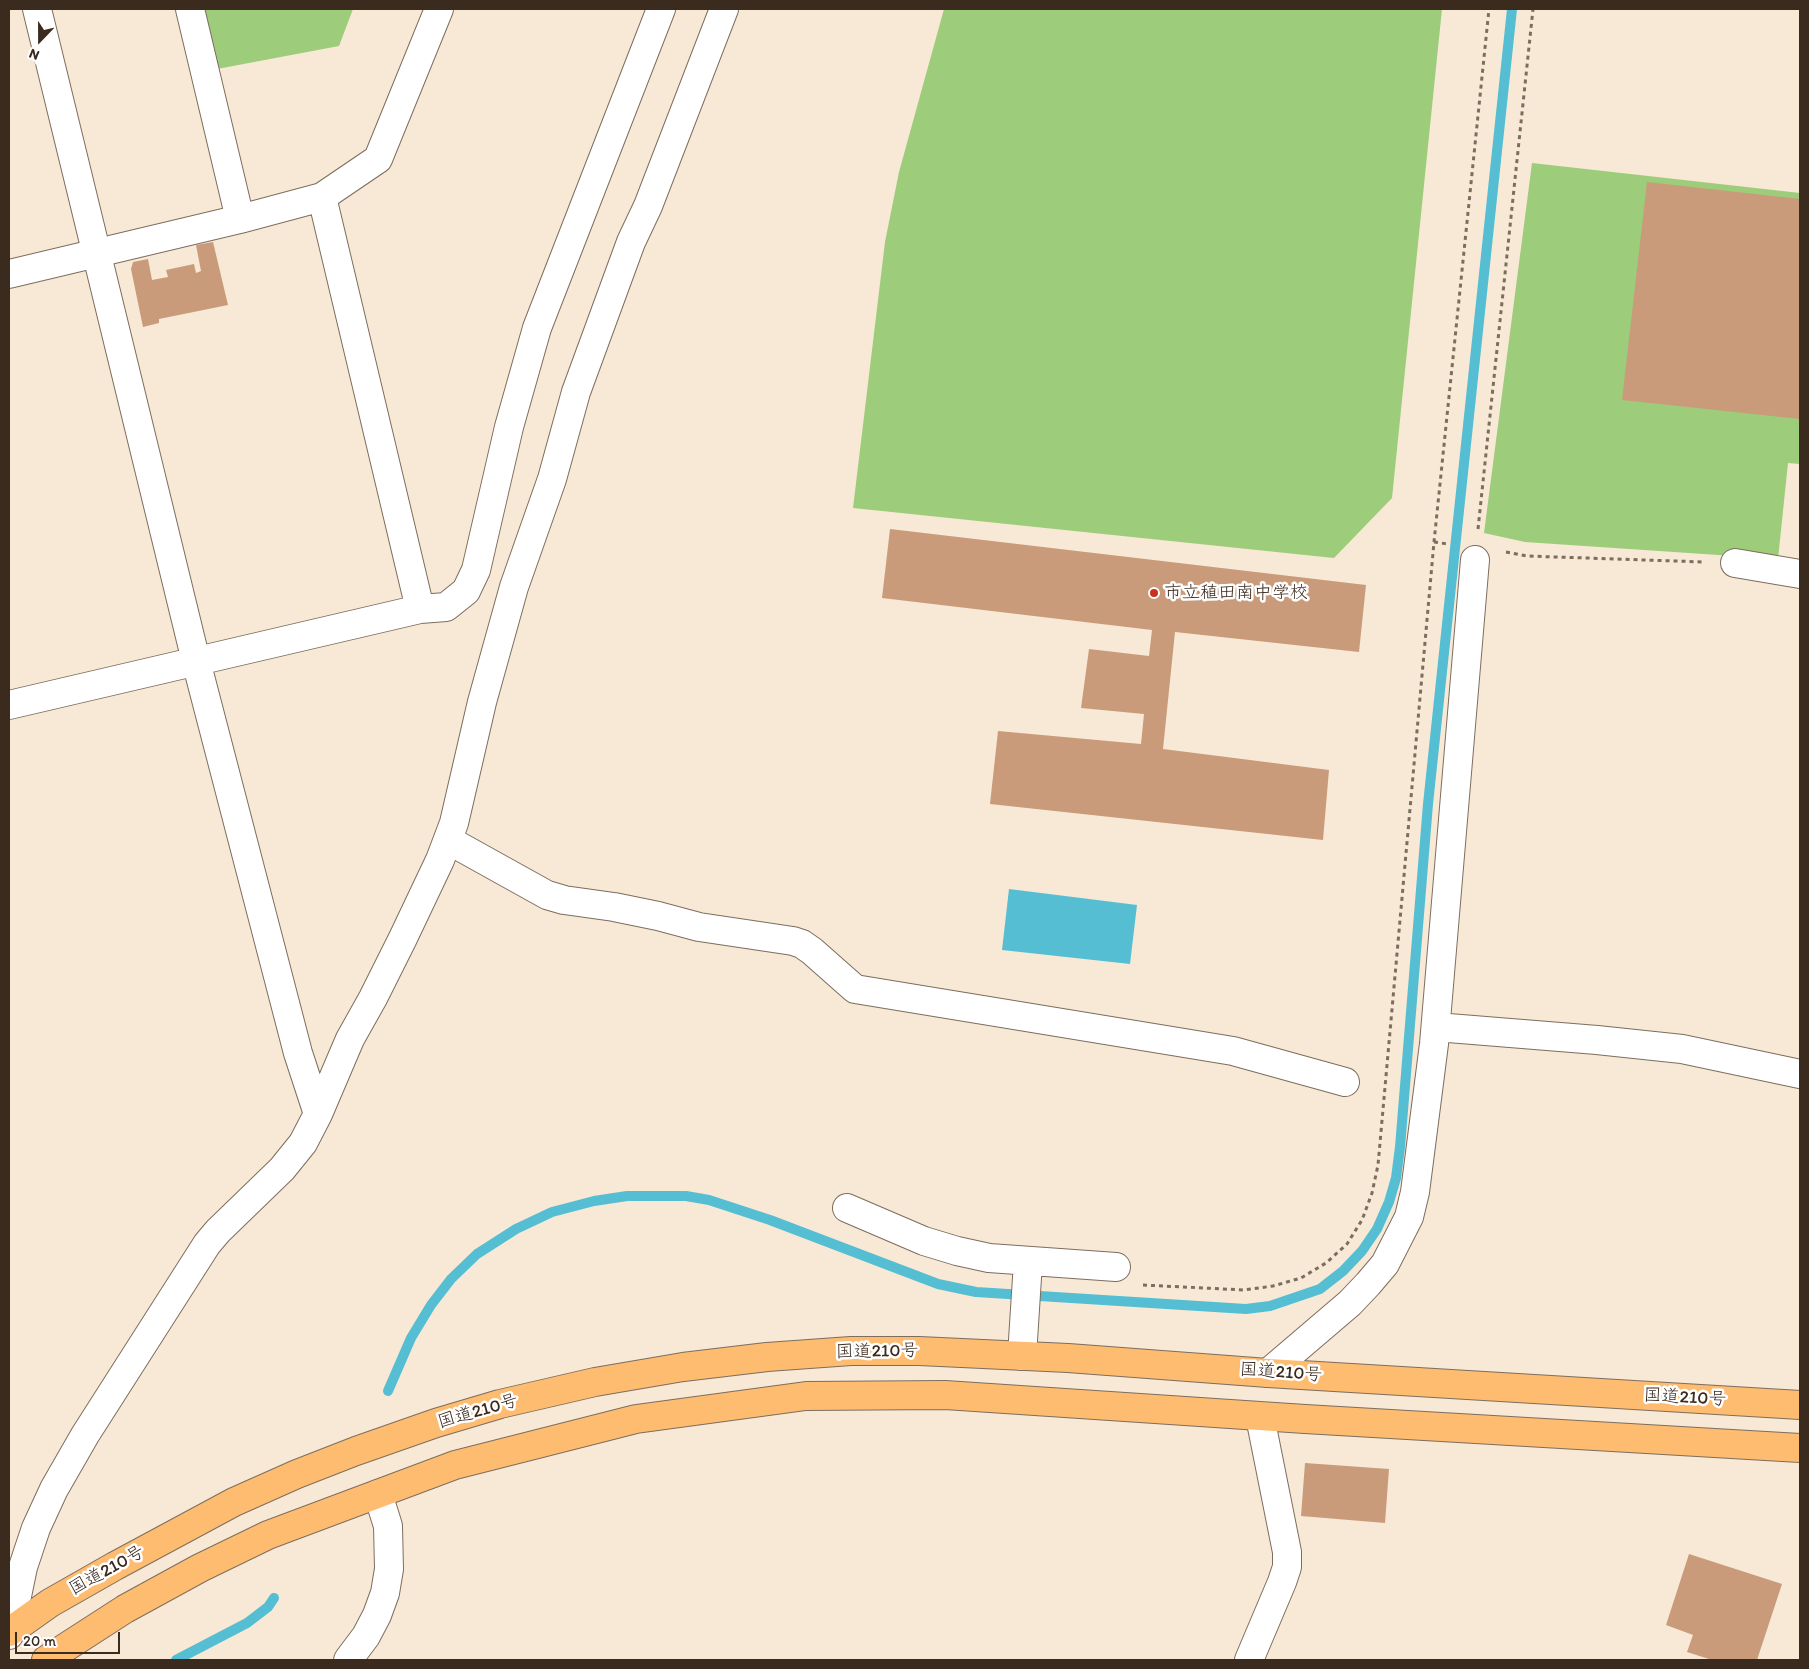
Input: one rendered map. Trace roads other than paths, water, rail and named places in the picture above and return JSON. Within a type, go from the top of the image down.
[{"type":"highway","name":"国道210号","points":[[9,1633],[50,1603],[234,1502],[297,1474],[356,1451],[436,1423],[500,1404],[595,1382],[767,1357],[851,1351],[1022,1356],[1154,1363],[1268,1373],[1800,1405]]},
{"type":"highway","points":[[46,1660],[125,1609],[200,1568],[268,1535],[454,1465],[636,1420],[806,1396],[945,1395],[1260,1417],[1800,1448]]},
{"type":"street","points":[[37,9],[196,661],[298,1053],[318,1114]]},
{"type":"street","points":[[190,9],[240,219]]},
{"type":"street","points":[[9,274],[240,219],[322,197],[378,159],[439,9]]},
{"type":"street","points":[[9,705],[420,609],[446,607],[466,591],[476,570],[509,427],[537,328],[661,9]]},
{"type":"street","points":[[9,1633],[23,1567],[36,1528],[54,1489],[85,1434],[206,1244],[282,1169],[303,1143],[318,1114],[350,1039],[403,938],[448,840],[454,823],[482,702],[514,587],[552,479],[576,392],[631,242],[648,206],[724,9]]},
{"type":"street","points":[[322,197],[420,609]]},
{"type":"street","points":[[1268,1373],[1350,1302],[1385,1264],[1409,1217],[1415,1192],[1436,1027],[1476,549]]},
{"type":"street","points":[[1735,563],[1800,574]]},
{"type":"street","points":[[448,840],[547,895],[564,900],[614,907],[699,926],[802,944],[855,989],[1233,1051],[1345,1082]]},
{"type":"street","points":[[1436,1027],[1682,1049],[1800,1074]]},
{"type":"street","points":[[847,1208],[924,1241],[990,1258],[1027,1273],[1116,1267]]},
{"type":"street","points":[[1022,1356],[1027,1273]]},
{"type":"street","points":[[1249,1660],[1287,1567],[1287,1552],[1260,1417]]},
{"type":"street","points":[[348,1660],[366,1636],[376,1615],[385,1593],[390,1569],[388,1526],[378,1494]]},
{"type":"water","points":[[1009,889],[1137,905],[1130,964],[1002,950]]},
{"type":"waterway","points":[[388,1391],[411,1338],[431,1305],[451,1279],[477,1254],[516,1229],[552,1212],[594,1201],[627,1196],[686,1196],[709,1200],[770,1220],[938,1284],[976,1292],[1246,1309],[1270,1306],[1320,1289],[1343,1271],[1362,1251],[1377,1229],[1389,1202],[1396,1178],[1400,1147],[1428,804],[1512,9]]},
{"type":"waterway","points":[[176,1660],[247,1623],[268,1607],[274,1598]]},
{"type":"place","name":"市立稙田南中学校","points":[[1154,593]]}]
